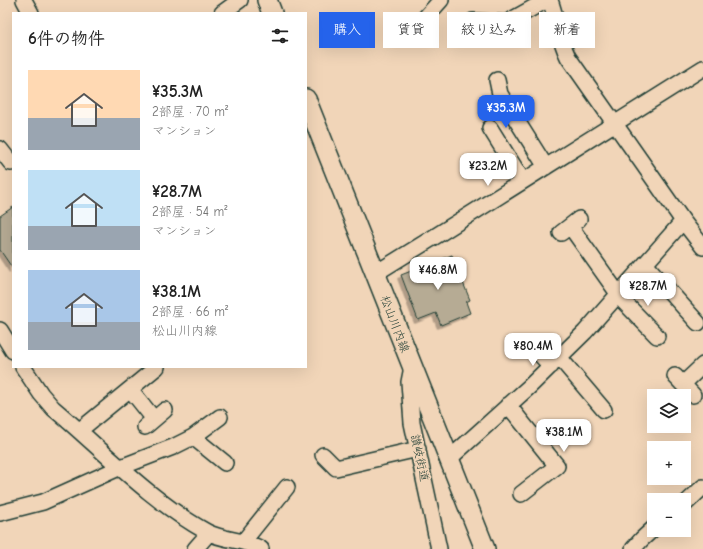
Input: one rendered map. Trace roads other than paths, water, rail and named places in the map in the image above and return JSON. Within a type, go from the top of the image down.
[{"type":"main road","points":[[267,0],[272,12]]},
{"type":"main road","name":"松山川内線","points":[[307,100],[485,549]]},
{"type":"street","points":[[24,0],[30,12]]},
{"type":"street","points":[[223,12],[240,0]]},
{"type":"street","points":[[526,12],[547,0]]},
{"type":"street","points":[[550,0],[559,28],[562,44],[568,57],[683,221],[703,247]]},
{"type":"street","points":[[430,12],[439,1]]},
{"type":"street","points":[[376,273],[703,68]]},
{"type":"street","points":[[497,80],[500,94],[546,167]]},
{"type":"street","points":[[490,128],[523,181]]},
{"type":"street","points":[[0,148],[8,166]]},
{"type":"street","points":[[450,458],[585,332],[683,221]]},
{"type":"street","points":[[570,226],[619,294],[657,336]]},
{"type":"street","points":[[645,264],[698,323]]},
{"type":"street","points":[[0,330],[12,348]]},
{"type":"street","points":[[535,349],[555,361],[604,410]]},
{"type":"street","points":[[684,385],[703,365]]},
{"type":"street","name":"讃岐街道","points":[[412,367],[409,382],[412,423],[440,549]]},
{"type":"street","points":[[24,368],[41,394],[54,408],[121,468],[176,514],[209,533],[254,545],[261,549]]},
{"type":"street","points":[[80,430],[156,368]]},
{"type":"street","points":[[130,389],[154,419]]},
{"type":"street","points":[[508,405],[557,466],[521,494]]},
{"type":"street","points":[[0,513],[43,502],[173,447],[193,437],[220,417]]},
{"type":"street","points":[[193,437],[224,464]]},
{"type":"street","points":[[323,455],[336,468],[418,449]]},
{"type":"street","points":[[243,542],[280,506],[287,487]]},
{"type":"street","points":[[691,498],[702,488]]},
{"type":"street","points":[[195,549],[209,533]]},
{"type":"street","points":[[636,548],[647,536]]}]
